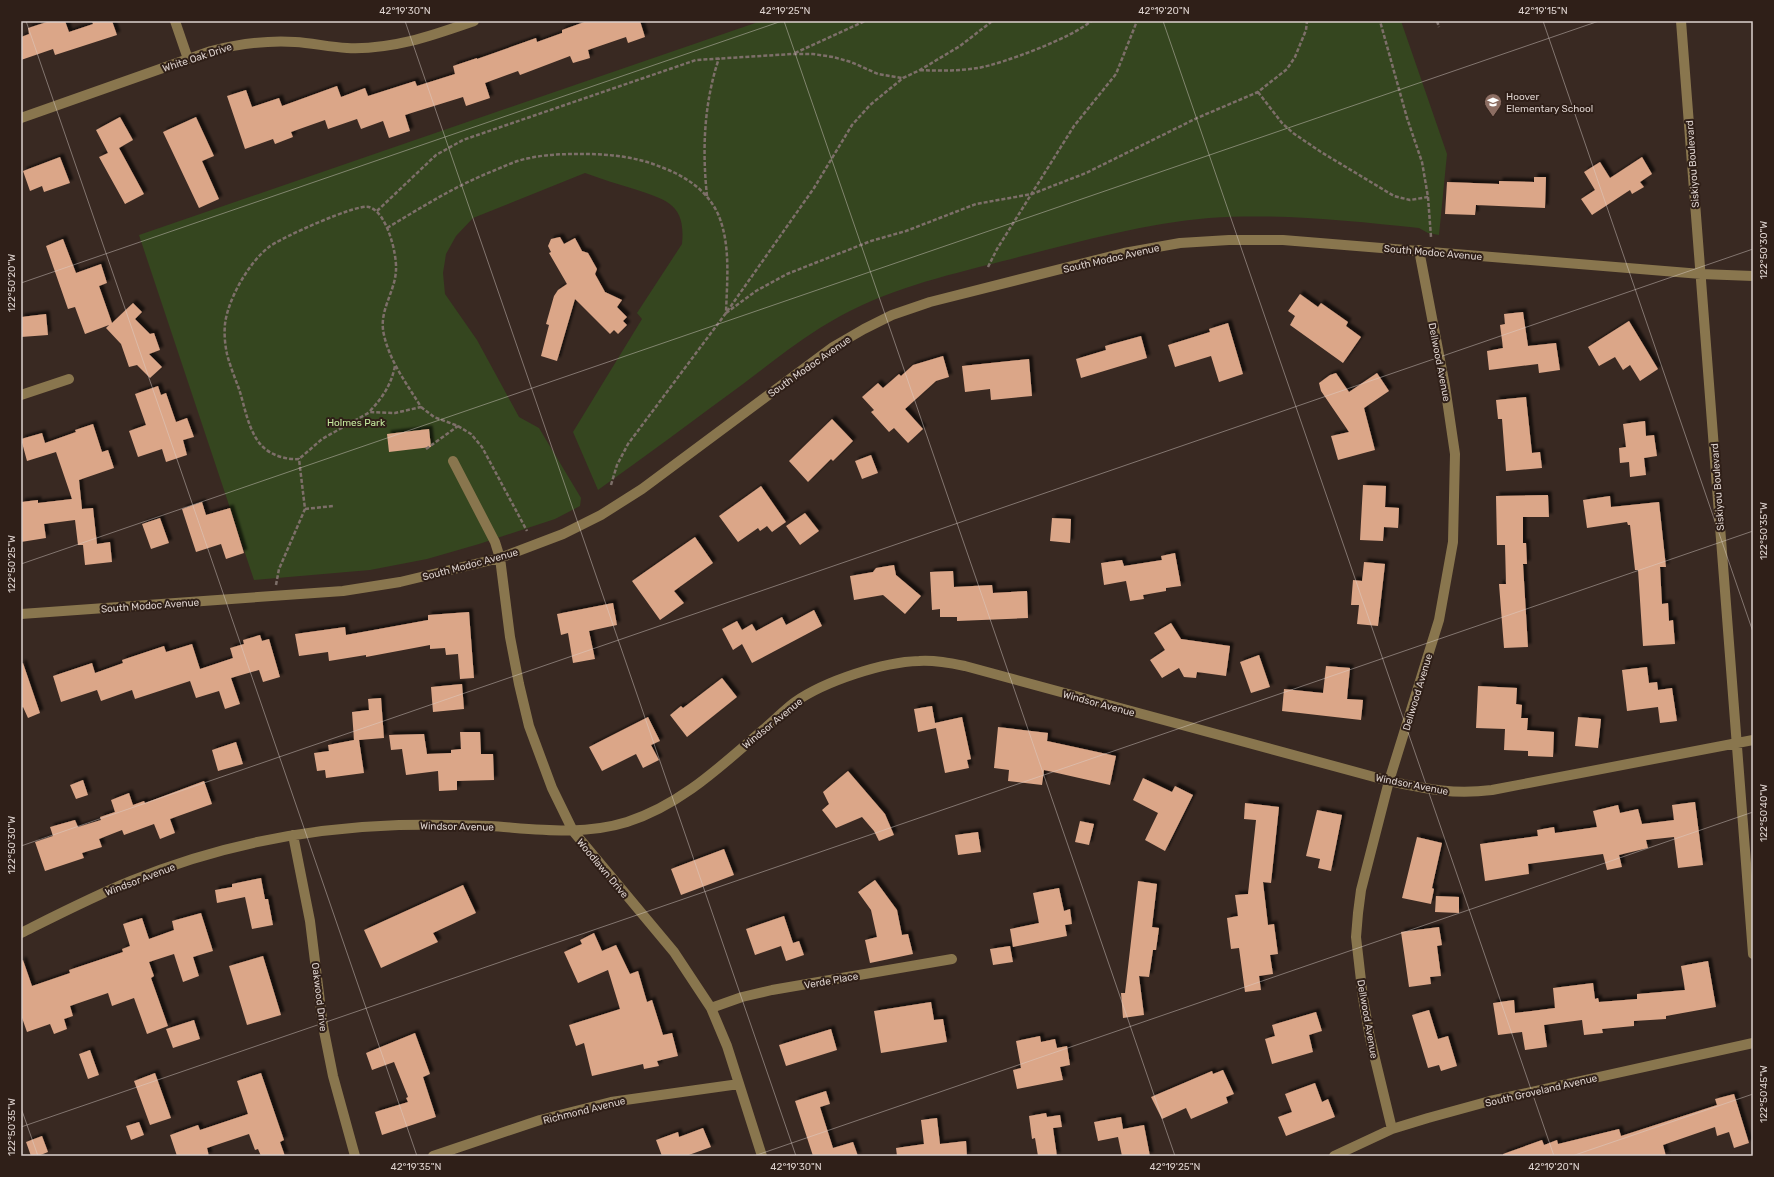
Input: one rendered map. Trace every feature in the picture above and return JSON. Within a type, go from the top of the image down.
[{"type":"street","points":[[174,21],[188,59]]},
{"type":"street","name":"White Oak Drive","points":[[21,118],[188,59],[234,45],[270,41],[296,42],[347,48],[404,44],[474,21]]},
{"type":"street","name":"Siskiyou Boulevard","points":[[1681,21],[1753,954]]},
{"type":"street","name":"South Modoc Avenue","points":[[21,614],[343,591],[400,582],[500,558],[563,534],[601,515],[642,489],[832,347],[892,315],[930,302],[1124,253],[1180,243],[1229,240],[1283,240],[1700,274],[1753,276]]},
{"type":"street","name":"Dellwood Avenue","points":[[1392,1129],[1362,998],[1356,937],[1361,890],[1389,781],[1439,620],[1453,542],[1455,454],[1445,386],[1418,250]]},
{"type":"street","points":[[21,395],[69,379]]},
{"type":"street","name":"Woodlawn Drive","points":[[453,461],[495,542],[500,558],[510,637],[519,684],[529,726],[552,788],[573,831],[674,952],[711,1008],[727,1046],[762,1156]]},
{"type":"street","name":"Windsor Avenue","points":[[21,933],[102,893],[165,868],[204,855],[249,844],[293,836],[340,829],[399,825],[489,826],[573,831],[601,828],[626,823],[666,805],[687,793],[796,702],[820,688],[846,676],[900,663],[920,660],[965,666],[1389,781],[1436,791],[1468,793],[1492,790],[1753,740]]},
{"type":"street","name":"Oakwood Drive","points":[[293,836],[310,921],[323,1026],[343,1117],[355,1156]]},
{"type":"street","name":"Verde Place","points":[[711,1008],[742,997],[772,990],[952,958]]},
{"type":"street","name":"South Groveland Avenue","points":[[1334,1156],[1392,1129],[1490,1101],[1753,1043]]},
{"type":"street","name":"Richmond Avenue","points":[[433,1156],[540,1120],[611,1102],[739,1084]]},
{"type":"path","points":[[793,54],[864,21]]},
{"type":"path","points":[[986,21],[992,22]]},
{"type":"path","points":[[920,70],[944,71],[979,68],[1070,36],[1091,21]]},
{"type":"path","points":[[988,267],[1074,126],[1116,74],[1137,21]]},
{"type":"path","points":[[726,313],[756,291],[787,274],[811,264],[871,241],[906,231],[976,204],[1032,194],[1086,172],[1197,118],[1258,92],[1287,68],[1295,57],[1306,30],[1307,21]]},
{"type":"path","points":[[1380,21],[1407,118],[1422,162],[1428,197],[1431,237]]},
{"type":"path","points":[[1437,21],[1439,27]]},
{"type":"path","points":[[611,485],[617,466],[628,444],[726,313],[814,188],[852,125],[870,105],[903,78],[920,70],[960,46],[992,22]]},
{"type":"path","points":[[377,210],[436,155],[463,140],[578,102],[673,66],[696,60],[793,54],[833,57],[851,62],[878,74],[903,78]]},
{"type":"path","points":[[707,196],[703,149],[712,80],[719,58]]},
{"type":"path","points":[[1258,92],[1282,123],[1293,134],[1321,152],[1394,196],[1410,200],[1428,197]]},
{"type":"path","points":[[387,228],[467,182],[507,165],[529,158],[558,154],[598,154],[621,156],[651,162],[694,184],[707,196],[718,214],[724,235],[726,258],[726,313]]},
{"type":"path","points":[[395,366],[392,380],[383,396],[370,412],[322,439],[299,459],[290,460],[274,454],[262,446],[252,430],[228,355],[225,340],[225,323],[238,287],[260,254],[272,244],[354,208],[368,206],[377,210],[387,228],[394,251],[396,270],[394,282],[382,317],[384,334],[395,366],[421,407],[434,417],[458,426],[471,434],[482,447],[527,531]]},
{"type":"path","points":[[370,412],[394,413],[421,407]]},
{"type":"path","points":[[426,449],[458,426]]},
{"type":"path","points":[[276,596],[275,582],[279,569],[305,509],[299,459]]},
{"type":"path","points":[[305,509],[334,506]]},
{"type":"green space","name":"Holmes Park","points":[[761,21],[1401,21],[1447,154],[1439,235],[1428,233],[1419,228],[1314,218],[1262,216],[1209,218],[1157,225],[1105,235],[914,285],[893,292],[851,311],[807,336],[598,490],[573,432],[642,319],[637,313],[682,244],[682,231],[681,220],[677,212],[665,201],[646,193],[585,173],[473,218],[456,236],[446,254],[443,273],[445,294],[477,340],[519,417],[539,428],[581,498],[580,506],[555,519],[427,559],[370,570],[254,580],[139,235]]},
{"type":"building","points":[[50,21],[65,21],[69,32],[93,24],[92,21],[112,21],[117,35],[55,55],[53,49],[21,60],[21,37],[29,34],[28,28]]},
{"type":"building","points":[[587,21],[640,21],[645,37],[628,43],[626,37],[588,50],[590,58],[573,63],[570,56],[520,75],[518,71],[485,83],[490,98],[466,106],[463,97],[405,115],[410,131],[389,138],[383,121],[361,129],[357,119],[328,129],[325,120],[291,132],[293,137],[275,144],[273,139],[245,149],[227,96],[246,90],[252,107],[279,98],[282,106],[337,86],[341,97],[365,88],[368,96],[415,81],[417,86],[455,74],[453,66],[536,38],[537,42],[562,33],[562,30]]},
{"type":"building","points":[[120,117],[133,140],[119,148],[144,194],[125,204],[99,157],[108,153],[96,130]]},
{"type":"building","points":[[196,117],[214,156],[202,161],[219,199],[199,208],[163,132]]},
{"type":"building","points":[[60,157],[70,183],[44,192],[42,186],[30,191],[23,171]]},
{"type":"building","points":[[1642,157],[1652,174],[1640,182],[1644,187],[1632,194],[1630,190],[1592,215],[1581,199],[1595,190],[1584,172],[1600,162],[1610,178]]},
{"type":"building","points":[[1534,177],[1546,177],[1545,208],[1476,205],[1475,215],[1445,214],[1447,182],[1499,184],[1499,181],[1534,182]]},
{"type":"building","points":[[560,237],[564,244],[575,238],[582,251],[588,253],[597,269],[595,274],[605,292],[622,300],[617,307],[627,317],[623,321],[627,325],[618,334],[614,330],[610,334],[575,299],[557,361],[541,356],[549,325],[546,324],[554,296],[558,290],[567,284],[549,253],[551,252],[548,246],[551,239]]},
{"type":"building","points":[[63,239],[76,273],[101,264],[107,283],[99,286],[112,323],[133,303],[142,312],[135,319],[150,334],[154,333],[160,350],[149,354],[162,367],[150,378],[137,365],[129,367],[121,344],[106,328],[109,325],[85,334],[75,307],[68,309],[46,246]]},
{"type":"building","points":[[1300,294],[1318,307],[1321,303],[1348,322],[1346,326],[1361,337],[1343,363],[1290,325],[1295,316],[1288,311]]},
{"type":"building","points":[[1523,312],[1528,346],[1556,343],[1560,370],[1539,373],[1538,364],[1489,370],[1487,351],[1503,348],[1500,325],[1505,324],[1504,314]]},
{"type":"building","points":[[46,314],[48,335],[21,337],[21,317]]},
{"type":"building","points":[[1629,321],[1658,369],[1640,381],[1630,365],[1623,370],[1615,357],[1599,366],[1588,347]]},
{"type":"building","points":[[1228,323],[1243,374],[1219,382],[1211,356],[1175,367],[1168,345],[1210,332],[1209,329]]},
{"type":"building","points":[[1141,336],[1147,358],[1081,378],[1076,359],[1106,350],[1105,346]]},
{"type":"building","points":[[943,356],[949,377],[936,381],[905,409],[923,429],[908,443],[894,428],[889,432],[871,412],[874,410],[862,397],[878,383],[883,388],[899,374],[901,376],[913,365]]},
{"type":"building","points":[[1029,359],[1032,396],[991,400],[990,389],[965,392],[962,366]]},
{"type":"building","points":[[1336,373],[1349,392],[1377,373],[1389,391],[1364,408],[1375,450],[1338,460],[1331,436],[1349,432],[1321,391],[1319,383],[1330,375]]},
{"type":"building","points":[[158,386],[161,395],[166,393],[176,422],[187,418],[194,437],[183,440],[187,455],[166,462],[162,449],[138,457],[129,431],[146,425],[135,394]]},
{"type":"building","points":[[1526,397],[1532,453],[1540,452],[1542,468],[1506,471],[1502,419],[1498,419],[1496,400]]},
{"type":"building","points":[[832,419],[853,441],[833,461],[831,459],[808,482],[789,461]]},
{"type":"building","points":[[1645,421],[1646,436],[1654,435],[1657,456],[1644,458],[1646,475],[1630,477],[1629,462],[1620,463],[1619,448],[1626,447],[1623,424]]},
{"type":"building","points":[[93,424],[102,452],[108,450],[114,468],[79,480],[82,509],[93,508],[97,544],[110,542],[112,562],[85,565],[83,545],[78,545],[75,520],[44,524],[46,538],[21,542],[21,502],[38,500],[38,503],[72,499],[56,452],[27,461],[21,439],[42,433],[45,443]]},
{"type":"building","points":[[429,429],[431,447],[389,452],[387,434]]},
{"type":"building","points":[[871,455],[878,473],[862,479],[855,461]]},
{"type":"building","points":[[1363,485],[1386,486],[1385,507],[1399,508],[1398,528],[1384,527],[1383,541],[1360,540]]},
{"type":"building","points":[[761,486],[786,522],[772,532],[767,526],[760,531],[758,528],[738,542],[719,516]]},
{"type":"building","points":[[1548,495],[1549,517],[1523,517],[1523,543],[1526,543],[1527,564],[1523,564],[1528,647],[1504,648],[1499,584],[1506,584],[1505,545],[1497,545],[1496,496]]},
{"type":"building","points":[[1610,496],[1611,507],[1659,502],[1666,567],[1660,567],[1662,604],[1668,603],[1669,621],[1673,620],[1675,644],[1643,646],[1638,570],[1635,570],[1630,525],[1628,525],[1627,522],[1587,528],[1583,500]]},
{"type":"building","points":[[202,502],[206,515],[230,508],[244,553],[226,559],[221,544],[196,552],[182,509]]},
{"type":"building","points":[[805,513],[819,531],[800,545],[786,526]]},
{"type":"building","points":[[160,518],[169,543],[151,549],[142,524]]},
{"type":"building","points":[[1052,518],[1071,519],[1070,543],[1050,541]]},
{"type":"building","points":[[695,537],[713,563],[674,591],[684,603],[660,620],[632,581]]},
{"type":"building","points":[[1175,553],[1181,586],[1166,588],[1166,591],[1143,595],[1144,599],[1130,601],[1126,581],[1104,585],[1101,563],[1122,560],[1124,566],[1162,560],[1161,556]]},
{"type":"building","points":[[1364,562],[1385,564],[1378,626],[1357,624],[1359,605],[1351,605],[1353,580],[1362,581]]},
{"type":"building","points":[[894,565],[896,575],[921,596],[905,614],[883,595],[854,600],[850,576],[873,572],[876,568]]},
{"type":"building","points":[[953,571],[954,587],[992,585],[993,593],[1027,591],[1028,618],[957,621],[957,617],[940,617],[940,609],[932,610],[930,572]]},
{"type":"building","points":[[613,603],[617,625],[589,631],[595,659],[573,663],[568,633],[561,635],[557,614]]},
{"type":"building","points":[[814,610],[822,626],[752,663],[742,644],[733,650],[722,629],[737,621],[742,630],[752,624],[756,631],[782,617],[786,625]]},
{"type":"building","points":[[469,612],[474,678],[460,679],[458,654],[446,655],[445,648],[430,649],[430,645],[366,657],[366,655],[329,661],[328,652],[299,656],[295,634],[345,627],[346,635],[428,620],[428,615]]},
{"type":"building","points":[[1171,623],[1181,639],[1230,646],[1226,676],[1197,672],[1196,678],[1184,677],[1179,668],[1162,678],[1150,660],[1165,650],[1154,633]]},
{"type":"building","points":[[260,635],[262,641],[269,639],[280,677],[263,682],[259,670],[231,678],[240,704],[225,709],[219,691],[196,698],[190,681],[135,699],[132,690],[101,701],[97,690],[61,702],[53,676],[92,663],[95,673],[123,663],[122,660],[164,646],[166,652],[192,644],[200,669],[233,658],[230,648],[244,644],[243,640]]},
{"type":"building","points":[[1259,655],[1270,687],[1251,693],[1240,662]]},
{"type":"building","points":[[23,663],[40,713],[28,718],[23,707],[21,708],[21,664]]},
{"type":"building","points":[[1326,666],[1350,668],[1347,699],[1363,700],[1361,720],[1282,711],[1284,689],[1323,693]]},
{"type":"building","points":[[1647,667],[1649,683],[1657,682],[1658,690],[1672,688],[1677,721],[1660,723],[1658,707],[1627,711],[1622,670]]},
{"type":"building","points":[[722,678],[737,697],[687,737],[670,715],[681,706],[683,708]]},
{"type":"building","points":[[462,684],[464,709],[433,712],[431,687]]},
{"type":"building","points":[[1478,686],[1517,688],[1516,704],[1522,705],[1521,718],[1528,718],[1527,730],[1554,732],[1553,757],[1528,756],[1528,751],[1504,750],[1505,729],[1476,728]]},
{"type":"building","points":[[381,698],[384,738],[359,740],[364,773],[326,778],[325,770],[317,771],[314,753],[329,751],[328,745],[354,740],[352,712],[369,710],[368,699]]},
{"type":"building","points":[[932,706],[935,723],[962,717],[971,759],[967,760],[969,768],[945,773],[936,728],[918,732],[914,709]]},
{"type":"building","points":[[648,717],[660,741],[651,745],[659,760],[643,768],[636,754],[602,771],[589,747]]},
{"type":"building","points":[[1578,717],[1601,719],[1598,748],[1575,746]]},
{"type":"building","points":[[998,727],[1048,733],[1047,741],[1116,756],[1110,785],[1044,770],[1042,785],[1008,781],[1009,770],[994,768]]},
{"type":"building","points":[[460,732],[480,732],[481,754],[493,754],[494,780],[457,781],[457,790],[439,791],[438,771],[406,775],[402,749],[391,750],[389,735],[424,734],[427,754],[451,753],[451,750],[461,749]]},
{"type":"building","points":[[236,742],[243,764],[218,771],[212,750]]},
{"type":"building","points":[[848,771],[885,814],[894,835],[879,841],[874,831],[862,817],[836,828],[822,810],[829,804],[823,792]]},
{"type":"building","points":[[1143,778],[1172,792],[1175,786],[1193,795],[1165,851],[1145,840],[1158,813],[1133,800]]},
{"type":"building","points":[[83,780],[88,795],[76,799],[70,785]]},
{"type":"building","points":[[204,781],[212,804],[170,819],[175,833],[160,839],[154,824],[124,835],[122,830],[99,839],[102,847],[82,853],[84,858],[45,871],[35,842],[53,836],[50,827],[75,820],[78,827],[101,820],[100,817],[115,812],[111,800],[129,793],[133,805],[144,801],[145,803]]},
{"type":"building","points":[[1695,802],[1703,865],[1678,868],[1674,837],[1646,840],[1648,848],[1619,855],[1622,867],[1607,870],[1603,854],[1528,864],[1529,874],[1485,881],[1480,844],[1538,836],[1537,830],[1554,827],[1555,833],[1597,827],[1593,811],[1618,805],[1620,813],[1638,809],[1642,824],[1674,820],[1672,805]]},
{"type":"building","points":[[1245,803],[1279,807],[1271,883],[1263,882],[1268,925],[1274,924],[1278,954],[1270,955],[1273,974],[1259,976],[1261,990],[1245,992],[1239,948],[1231,949],[1227,918],[1238,916],[1235,895],[1248,894],[1256,820],[1244,819]]},
{"type":"building","points":[[1317,810],[1342,815],[1331,871],[1318,868],[1320,859],[1306,856]]},
{"type":"building","points":[[1080,821],[1094,824],[1089,845],[1075,842]]},
{"type":"building","points":[[978,832],[981,852],[958,855],[955,835]]},
{"type":"building","points":[[1417,837],[1442,843],[1432,888],[1434,889],[1431,904],[1402,898]]},
{"type":"building","points":[[724,849],[734,875],[681,895],[671,869]]},
{"type":"building","points":[[261,878],[265,899],[268,899],[273,925],[252,929],[245,897],[217,903],[215,890],[232,887],[232,884]]},
{"type":"building","points":[[875,880],[897,910],[902,935],[908,934],[913,954],[870,963],[865,940],[877,937],[871,910],[858,892]]},
{"type":"building","points":[[1138,881],[1157,884],[1152,927],[1159,928],[1156,950],[1153,950],[1149,977],[1139,976],[1144,1015],[1123,1018],[1121,993],[1125,993]]},
{"type":"building","points":[[463,885],[476,913],[433,933],[438,942],[381,968],[364,930]]},
{"type":"building","points":[[1059,888],[1064,911],[1070,909],[1072,924],[1065,925],[1067,936],[1013,947],[1010,929],[1039,923],[1033,893]]},
{"type":"building","points":[[1436,896],[1459,897],[1459,913],[1435,912]]},
{"type":"building","points":[[201,913],[213,951],[193,957],[199,976],[183,982],[174,954],[149,962],[154,976],[151,978],[168,1026],[147,1034],[134,998],[112,1006],[108,993],[70,1006],[73,1016],[64,1019],[67,1029],[54,1034],[50,1024],[27,1032],[21,1015],[21,961],[23,960],[32,986],[70,973],[69,970],[123,952],[122,949],[130,946],[123,924],[142,918],[149,939],[174,930],[172,921]]},
{"type":"building","points":[[784,916],[793,943],[799,941],[804,955],[786,961],[781,946],[755,955],[746,929]]},
{"type":"building","points":[[1439,927],[1442,945],[1437,946],[1441,976],[1430,977],[1431,984],[1409,987],[1401,932]]},
{"type":"building","points":[[594,933],[602,951],[616,945],[630,974],[638,971],[647,1002],[652,1000],[663,1035],[672,1033],[678,1056],[657,1061],[659,1066],[644,1069],[643,1064],[592,1076],[584,1043],[576,1046],[569,1025],[620,1009],[608,970],[578,983],[564,952],[582,944],[580,940]]},
{"type":"building","points":[[1010,946],[1013,962],[993,965],[990,949]]},
{"type":"building","points":[[263,956],[281,1015],[247,1025],[229,966]]},
{"type":"building","points":[[1708,961],[1716,1007],[1666,1016],[1666,1019],[1634,1021],[1634,1026],[1602,1029],[1603,1033],[1584,1035],[1582,1020],[1544,1025],[1547,1047],[1525,1050],[1522,1032],[1498,1035],[1493,1003],[1514,1000],[1515,1013],[1555,1008],[1553,988],[1593,983],[1595,999],[1598,998],[1599,1002],[1637,999],[1637,994],[1685,990],[1681,966]]},
{"type":"building","points":[[931,1002],[934,1020],[943,1019],[947,1042],[881,1053],[874,1011]]},
{"type":"building","points":[[1429,1010],[1438,1039],[1448,1036],[1457,1066],[1441,1071],[1439,1065],[1428,1068],[1412,1015]]},
{"type":"building","points":[[1316,1012],[1322,1031],[1309,1035],[1313,1052],[1272,1064],[1265,1039],[1275,1036],[1272,1025]]},
{"type":"building","points":[[194,1020],[200,1039],[173,1048],[166,1029]]},
{"type":"building","points":[[831,1029],[837,1050],[786,1066],[779,1045]]},
{"type":"building","points":[[415,1033],[430,1074],[423,1077],[436,1117],[382,1135],[375,1112],[408,1102],[406,1098],[408,1097],[394,1062],[372,1070],[366,1053]]},
{"type":"building","points":[[1040,1036],[1041,1042],[1055,1039],[1057,1048],[1067,1046],[1070,1065],[1060,1067],[1063,1080],[1017,1089],[1013,1070],[1021,1068],[1016,1041]]},
{"type":"building","points":[[90,1050],[99,1075],[88,1079],[79,1054]]},
{"type":"building","points":[[1223,1070],[1234,1094],[1226,1097],[1228,1103],[1191,1119],[1186,1108],[1162,1119],[1151,1097],[1212,1071],[1213,1074]]},
{"type":"building","points":[[155,1073],[171,1118],[150,1125],[134,1081]]},
{"type":"building","points":[[261,1073],[284,1140],[280,1142],[285,1156],[261,1156],[258,1149],[255,1150],[249,1134],[207,1148],[209,1156],[177,1156],[170,1135],[198,1125],[200,1130],[248,1114],[237,1081]]},
{"type":"building","points":[[1315,1083],[1322,1102],[1328,1099],[1335,1117],[1286,1136],[1278,1117],[1292,1112],[1285,1094]]},
{"type":"building","points":[[826,1091],[830,1104],[820,1107],[833,1148],[853,1142],[858,1156],[813,1156],[795,1101]]},
{"type":"building","points":[[1734,1094],[1749,1143],[1734,1148],[1729,1132],[1717,1136],[1715,1127],[1663,1145],[1666,1156],[1503,1156],[1503,1154],[1542,1140],[1544,1145],[1557,1140],[1558,1144],[1619,1129],[1621,1136],[1717,1105],[1715,1099]]},
{"type":"building","points":[[1046,1113],[1047,1117],[1060,1115],[1062,1127],[1053,1128],[1057,1156],[1038,1156],[1035,1138],[1032,1139],[1029,1116]]},
{"type":"building","points":[[1121,1117],[1123,1129],[1144,1125],[1150,1156],[1122,1156],[1118,1137],[1098,1141],[1094,1122]]},
{"type":"building","points":[[937,1118],[940,1144],[966,1141],[967,1156],[897,1156],[896,1148],[924,1144],[921,1120]]},
{"type":"building","points":[[139,1122],[144,1135],[131,1140],[126,1126]]},
{"type":"building","points":[[703,1128],[711,1147],[686,1156],[662,1156],[656,1140],[678,1132],[679,1137]]},
{"type":"building","points":[[42,1136],[48,1152],[38,1156],[31,1156],[26,1142]]},
{"type":"place","name":"Hoover Elementary School","points":[[1493,117]]}]
